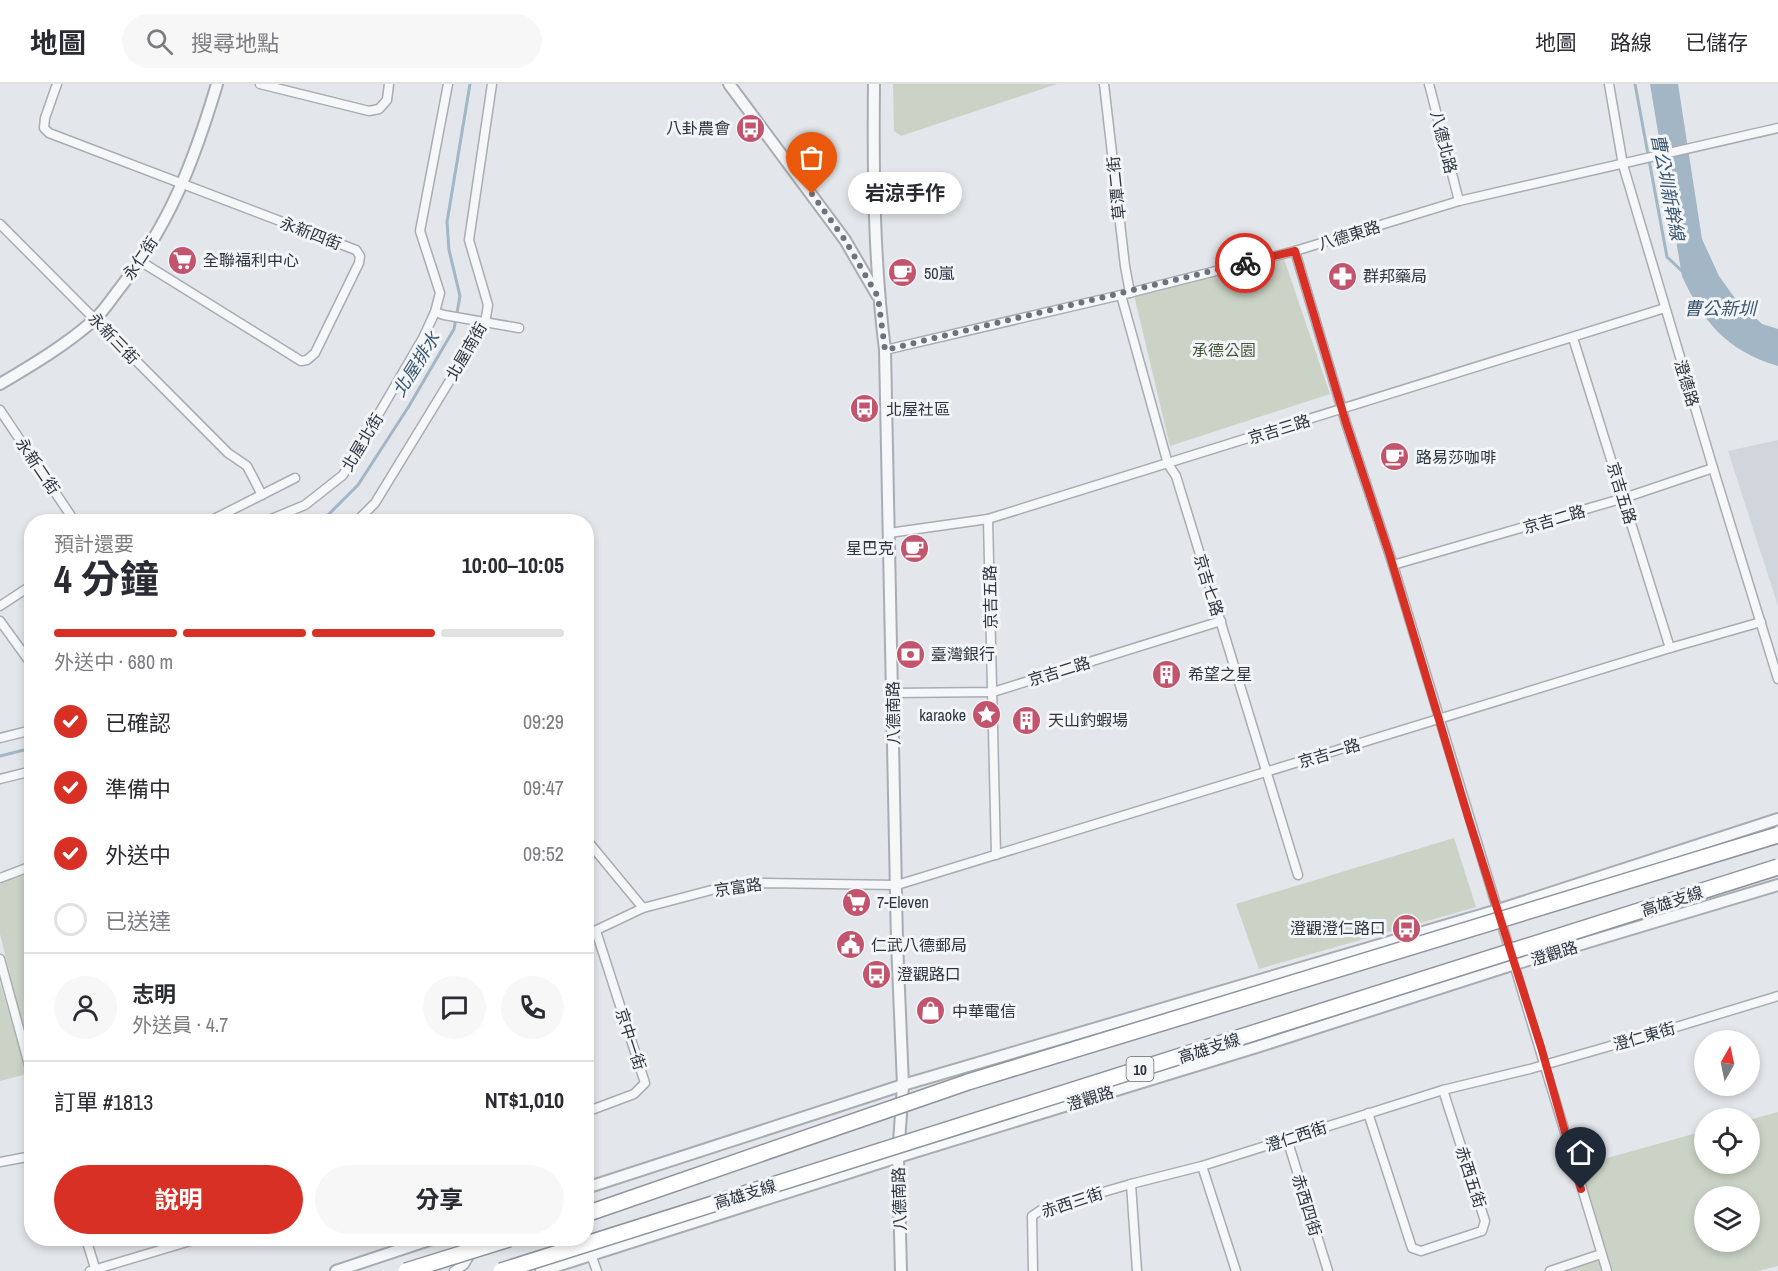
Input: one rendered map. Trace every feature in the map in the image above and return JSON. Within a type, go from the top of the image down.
[{"type":"highway","name":"高雄支線","points":[[594,1211],[968,1082],[1778,835]]},
{"type":"highway","name":"高雄支線","points":[[594,1242],[1778,867]]},
{"type":"highway","points":[[406,1271],[486,1246]]},
{"type":"highway","name":"高雄支線","points":[[501,1271],[580,1246]]},
{"type":"street","name":"永新四街","points":[[57,84],[45,118],[44,128],[49,133],[356,250],[360,256],[315,353],[301,362],[140,261]]},
{"type":"street","name":"永仁街","points":[[0,384],[41,360],[95,319],[140,261],[165,220],[183,184],[204,129],[217,84]]},
{"type":"street","points":[[260,84],[369,111],[379,109],[387,100],[389,84]]},
{"type":"street","name":"北屋北街","points":[[284,514],[306,505],[343,476],[423,338],[435,312],[440,293],[420,231],[447,84]]},
{"type":"street","points":[[729,84],[845,240],[878,297]]},
{"type":"street","name":"八德南路","points":[[874,84],[873,161],[878,297],[885,350],[897,942],[903,1085],[898,1157],[901,1271]]},
{"type":"street","name":"草潭二街","points":[[1104,84],[1125,266],[1125,294]]},
{"type":"street","name":"八德北路","points":[[1429,84],[1459,201]]},
{"type":"street","name":"澄德路","points":[[1609,84],[1623,165],[1778,679]]},
{"type":"street","name":"北屋南街","points":[[364,514],[375,503],[485,323],[488,305],[469,240],[492,86]]},
{"type":"street","name":"八德東路","points":[[885,350],[1125,294],[1295,251],[1459,201],[1778,128]]},
{"type":"street","name":"永新三街","points":[[0,224],[228,453],[247,466],[262,495]]},
{"type":"street","points":[[1295,251],[1515,964],[1607,1271]]},
{"type":"street","name":"京吉七路","points":[[1125,294],[1168,464],[1176,476],[1298,875]]},
{"type":"street","name":"京吉三路","points":[[889,533],[988,519],[1665,308]]},
{"type":"street","points":[[435,312],[519,328]]},
{"type":"street","name":"京吉五路","points":[[1573,338],[1670,648]]},
{"type":"street","name":"永新二街","points":[[0,410],[70,514]]},
{"type":"street","name":"京吉二路","points":[[1393,566],[1624,498],[1713,468]]},
{"type":"street","points":[[224,514],[295,478]]},
{"type":"street","name":"京吉五路","points":[[988,519],[996,855]]},
{"type":"street","points":[[0,606],[24,590]]},
{"type":"street","points":[[0,621],[24,654]]},
{"type":"street","name":"京吉二路","points":[[893,693],[993,692],[1221,621]]},
{"type":"street","name":"京吉一路","points":[[897,885],[1761,622]]},
{"type":"street","points":[[0,738],[24,732]]},
{"type":"street","points":[[0,779],[24,773]]},
{"type":"street","points":[[594,1185],[903,1085],[1498,910],[1778,819]]},
{"type":"street","points":[[594,849],[643,908]]},
{"type":"street","points":[[0,878],[24,869]]},
{"type":"street","name":"京富路","points":[[596,931],[643,908],[723,887],[764,883],[897,885]]},
{"type":"street","name":"澄觀路","points":[[541,1271],[1515,964],[1778,885]]},
{"type":"street","name":"京中一街","points":[[594,1109],[634,1094],[645,1083],[596,931]]},
{"type":"street","points":[[0,959],[24,1047]]},
{"type":"street","name":"澄仁東街","points":[[1544,1064],[1778,996]]},
{"type":"street","name":"澄仁西街","points":[[1131,1184],[1202,1166],[1443,1090],[1544,1064]]},
{"type":"street","name":"赤西五街","points":[[1368,1113],[1412,1248],[1421,1251],[1482,1231],[1485,1221],[1443,1090]]},
{"type":"street","name":"赤西四街","points":[[1287,1139],[1328,1271]]},
{"type":"street","points":[[0,1162],[24,1158]]},
{"type":"street","points":[[1202,1166],[1236,1271]]},
{"type":"street","points":[[1131,1184],[1137,1271]]},
{"type":"street","name":"赤西三街","points":[[1033,1271],[1032,1216],[1041,1210],[1131,1184]]},
{"type":"street","points":[[88,1246],[93,1270],[174,1246]]},
{"type":"street","points":[[336,1271],[411,1246]]},
{"type":"street","points":[[454,1271],[464,1265],[476,1246]]},
{"type":"street","points":[[588,1246],[597,1271]]},
{"type":"street","points":[[1550,1271],[1601,1254]]},
{"type":"shaded area","points":[[1778,440],[1778,606],[1728,451]]},
{"type":"green space","points":[[893,84],[1057,84],[901,136],[894,131]]},
{"type":"green space","name":"承德公園","points":[[1284,259],[1330,394],[1170,446],[1134,295]]},
{"type":"green space","points":[[1454,838],[1476,907],[1259,969],[1236,904]]},
{"type":"green space","points":[[24,875],[24,1031],[0,934],[0,884]]},
{"type":"green space","points":[[0,983],[24,1064],[24,1075],[0,1081]]},
{"type":"green space","points":[[1778,1112],[1778,1266],[1758,1271],[1550,1271],[1601,1254],[1575,1167],[1694,1134],[1694,1174],[1760,1174],[1760,1117]]},
{"type":"water","name":"曹公新圳","points":[[1650,84],[1678,84],[1702,239],[1719,276],[1737,301],[1762,324],[1778,329],[1778,366],[1744,352],[1719,333],[1708,321],[1682,276]]},
{"type":"waterway","name":"北屋排水","points":[[329,514],[358,485],[409,406],[454,329],[460,296],[449,250],[447,222],[470,84]]},
{"type":"waterway","name":"曹公圳新幹線","points":[[1635,84],[1667,257],[1683,272]]},
{"type":"waterway","name":"北屋排水","points":[[0,756],[24,750]]},
{"type":"way so far","points":[[812,194],[845,240],[878,297],[885,350],[1245,263]]},
{"type":"place","name":"八卦農會","points":[[751,128]]},
{"type":"place","name":"岩涼手作","points":[[812,194]]},
{"type":"place","name":"全聯福利中心","points":[[182,260]]},
{"type":"place","name":"50嵐","points":[[903,273]]},
{"type":"place","name":"群邦藥局","points":[[1342,276]]},
{"type":"place","name":"北屋社區","points":[[865,409]]},
{"type":"place","name":"路易莎咖啡","points":[[1395,457]]},
{"type":"place","name":"星巴克","points":[[915,548]]},
{"type":"place","name":"臺灣銀行","points":[[910,654]]},
{"type":"place","name":"希望之星","points":[[1167,674]]},
{"type":"place","name":"karaoke","points":[[987,715]]},
{"type":"place","name":"天山釣蝦場","points":[[1027,720]]},
{"type":"place","name":"7-Eleven","points":[[856,902]]},
{"type":"place","name":"澄觀澄仁路口","points":[[1407,928]]},
{"type":"place","name":"仁武八德郵局","points":[[850,945]]},
{"type":"place","name":"澄觀路口","points":[[876,974]]},
{"type":"place","name":"中華電信","points":[[931,1011]]},
{"type":"route","points":[[1245,263],[1295,251],[1346,423],[1390,556],[1469,820],[1541,1047],[1581,1189]]}]
